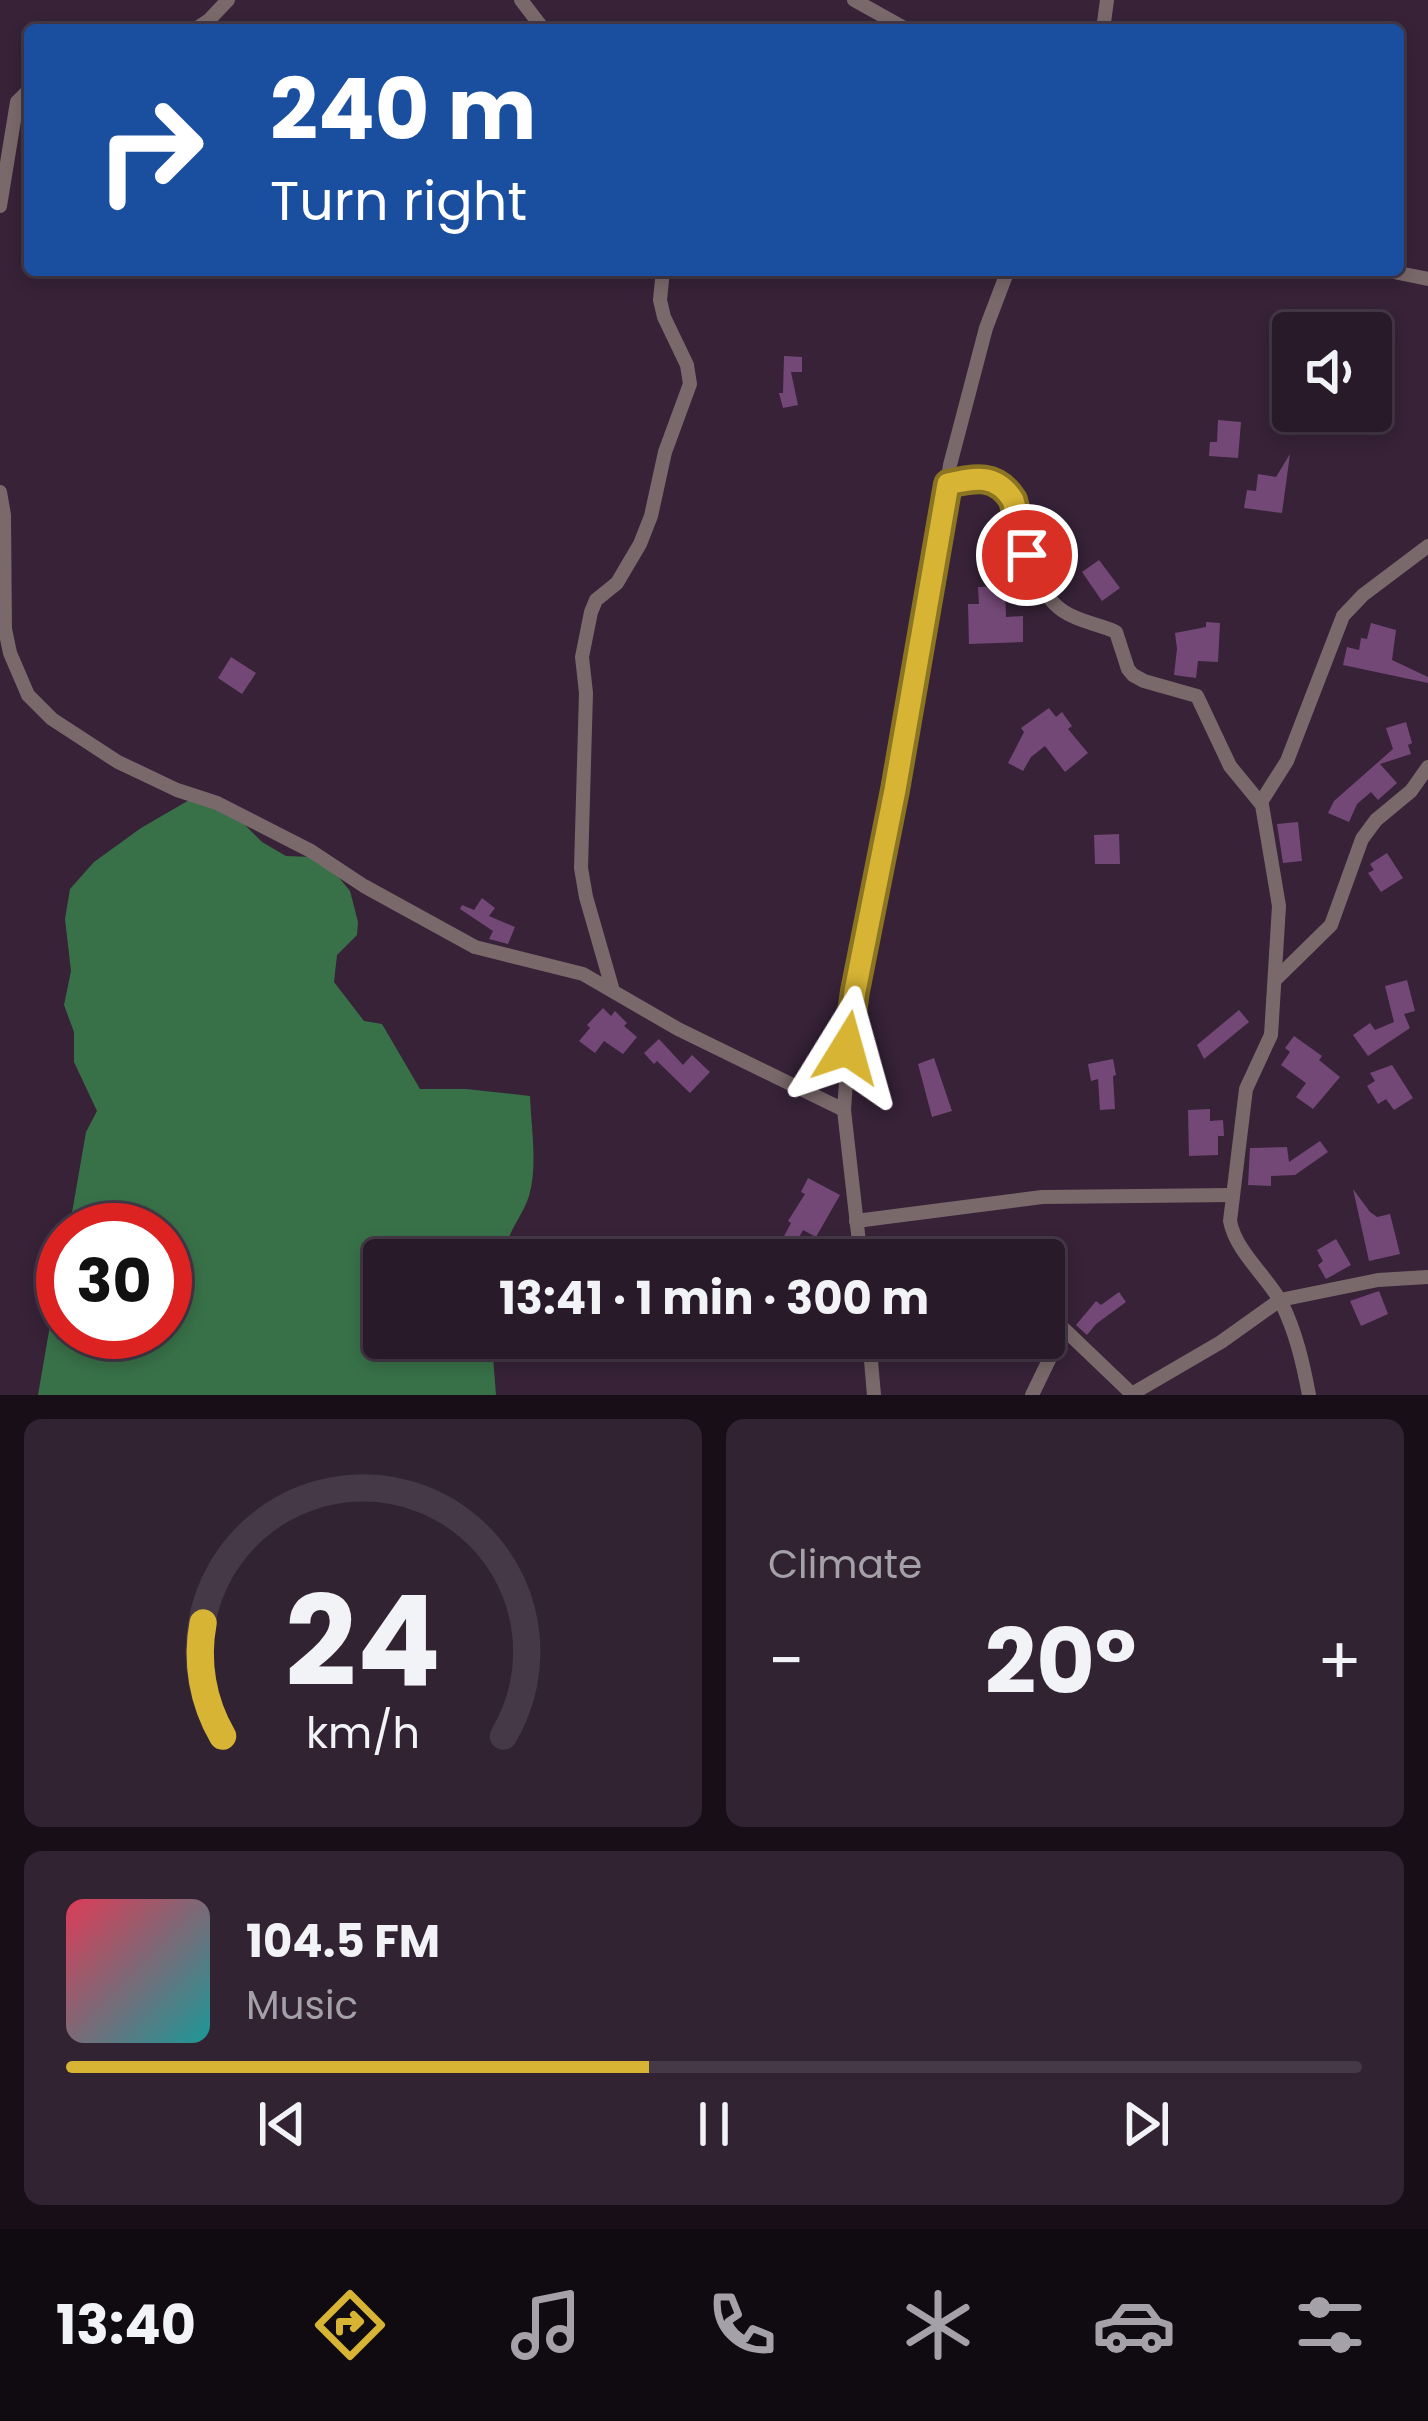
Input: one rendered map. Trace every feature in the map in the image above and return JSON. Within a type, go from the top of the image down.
[{"type":"street","points":[[203,24],[228,0]]},
{"type":"street","points":[[521,0],[539,24]]},
{"type":"street","points":[[854,0],[897,24]]},
{"type":"street","points":[[0,206],[17,102],[24,95]]},
{"type":"street","points":[[613,992],[581,868],[586,693],[582,657],[593,604],[617,583],[646,530],[665,452],[690,384],[687,365],[664,317],[662,276]]},
{"type":"street","points":[[858,1239],[844,1110],[855,991],[957,432],[1006,276]]},
{"type":"street","points":[[948,484],[982,478],[1009,492],[1030,564],[1057,606],[1116,632],[1128,669],[1139,679],[1197,696],[1231,766],[1261,802],[1279,906],[1276,979],[1271,1035],[1246,1089],[1230,1221],[1233,1233],[1280,1300],[1298,1341],[1309,1395]]},
{"type":"street","points":[[0,491],[10,653],[28,694],[52,719],[118,762],[217,803],[310,851],[475,947],[568,969],[844,1110]]},
{"type":"street","points":[[1261,802],[1287,760],[1343,616],[1428,546]]},
{"type":"street","points":[[1276,979],[1331,925],[1362,839],[1428,766]]},
{"type":"street","points":[[856,1221],[1042,1197],[1233,1196]]},
{"type":"street","points":[[1032,1395],[1064,1329],[1131,1395],[1221,1342],[1280,1300],[1378,1280],[1428,1277]]},
{"type":"street","points":[[871,1359],[874,1395]]},
{"type":"green space","points":[[191,799],[218,806],[286,856],[311,857],[332,869],[350,891],[358,922],[357,935],[337,955],[334,982],[364,1021],[382,1024],[420,1089],[530,1096],[532,1184],[509,1239],[363,1239],[363,1359],[493,1359],[496,1395],[38,1395],[44,1359],[192,1359],[192,1203],[74,1203],[86,1132],[97,1111],[74,1062],[74,1032],[64,1005],[71,971],[65,919],[70,889],[94,862]]},
{"type":"building","points":[[784,356],[802,357],[802,372],[791,372],[798,405],[783,408],[779,393],[783,393]]},
{"type":"building","points":[[1218,420],[1241,422],[1238,458],[1209,456],[1210,442],[1217,442]]},
{"type":"building","points":[[1290,454],[1282,513],[1244,508],[1247,490],[1256,491],[1258,474],[1276,477]]},
{"type":"building","points":[[1099,560],[1120,588],[1102,601],[1082,572]]},
{"type":"building","points":[[1005,586],[1006,617],[1023,616],[1023,642],[969,644],[968,604],[979,604],[978,587]]},
{"type":"building","points":[[1206,622],[1220,623],[1218,662],[1198,661],[1196,678],[1174,675],[1175,633],[1206,627]]},
{"type":"building","points":[[1371,623],[1396,630],[1392,660],[1428,677],[1428,683],[1343,665],[1347,647],[1359,650]]},
{"type":"building","points":[[231,657],[256,673],[242,694],[218,678]]},
{"type":"building","points":[[1049,708],[1056,717],[1062,712],[1072,726],[1068,729],[1088,753],[1065,772],[1045,746],[1023,771],[1008,763],[1024,732],[1021,728]]},
{"type":"building","points":[[1406,722],[1411,754],[1380,764],[1397,783],[1378,800],[1371,792],[1357,804],[1349,822],[1328,813],[1334,801],[1393,749],[1386,728]]},
{"type":"building","points":[[1298,822],[1302,861],[1283,863],[1277,824]]},
{"type":"building","points":[[1119,834],[1120,864],[1095,864],[1094,835]]},
{"type":"building","points":[[1387,853],[1403,878],[1381,892],[1368,873],[1374,870],[1370,864]]},
{"type":"building","points":[[482,898],[495,908],[489,916],[515,927],[508,944],[489,939],[493,931],[460,909],[462,905],[474,910]]},
{"type":"building","points":[[1407,980],[1415,1011],[1404,1014],[1410,1028],[1368,1056],[1353,1035],[1370,1023],[1375,1030],[1394,1022],[1385,986]]},
{"type":"building","points":[[603,1008],[611,1016],[615,1011],[637,1037],[623,1054],[604,1041],[595,1053],[579,1041]]},
{"type":"building","points":[[1239,1010],[1249,1022],[1204,1059],[1197,1045]]},
{"type":"building","points":[[1294,1036],[1322,1056],[1319,1060],[1340,1077],[1313,1109],[1296,1097],[1306,1083],[1281,1065]]},
{"type":"building","points":[[659,1039],[683,1065],[692,1055],[710,1072],[690,1093],[644,1053]]},
{"type":"building","points":[[934,1058],[952,1111],[932,1117],[918,1064]]},
{"type":"building","points":[[1113,1059],[1115,1109],[1100,1110],[1098,1079],[1091,1081],[1088,1064]]},
{"type":"building","points":[[1392,1065],[1413,1098],[1394,1110],[1386,1099],[1378,1104],[1367,1086],[1375,1081],[1370,1073]]},
{"type":"building","points":[[1210,1109],[1210,1121],[1223,1120],[1218,1155],[1189,1156],[1188,1110]]},
{"type":"building","points":[[1320,1141],[1328,1152],[1295,1175],[1271,1176],[1271,1186],[1248,1185],[1250,1148],[1287,1147],[1289,1162]]},
{"type":"building","points":[[808,1178],[840,1195],[816,1237],[803,1230],[798,1239],[783,1239],[805,1194],[801,1192]]},
{"type":"building","points":[[1353,1189],[1377,1217],[1390,1214],[1400,1254],[1369,1261]]},
{"type":"building","points":[[1336,1239],[1351,1265],[1326,1279],[1317,1250]]},
{"type":"building","points":[[1379,1291],[1388,1314],[1361,1326],[1350,1301]]},
{"type":"building","points":[[1119,1292],[1126,1302],[1087,1335],[1076,1325],[1096,1301],[1101,1305]]},
{"type":"route","points":[[847,1048],[948,484],[982,478],[1009,492],[1027,555]]}]
